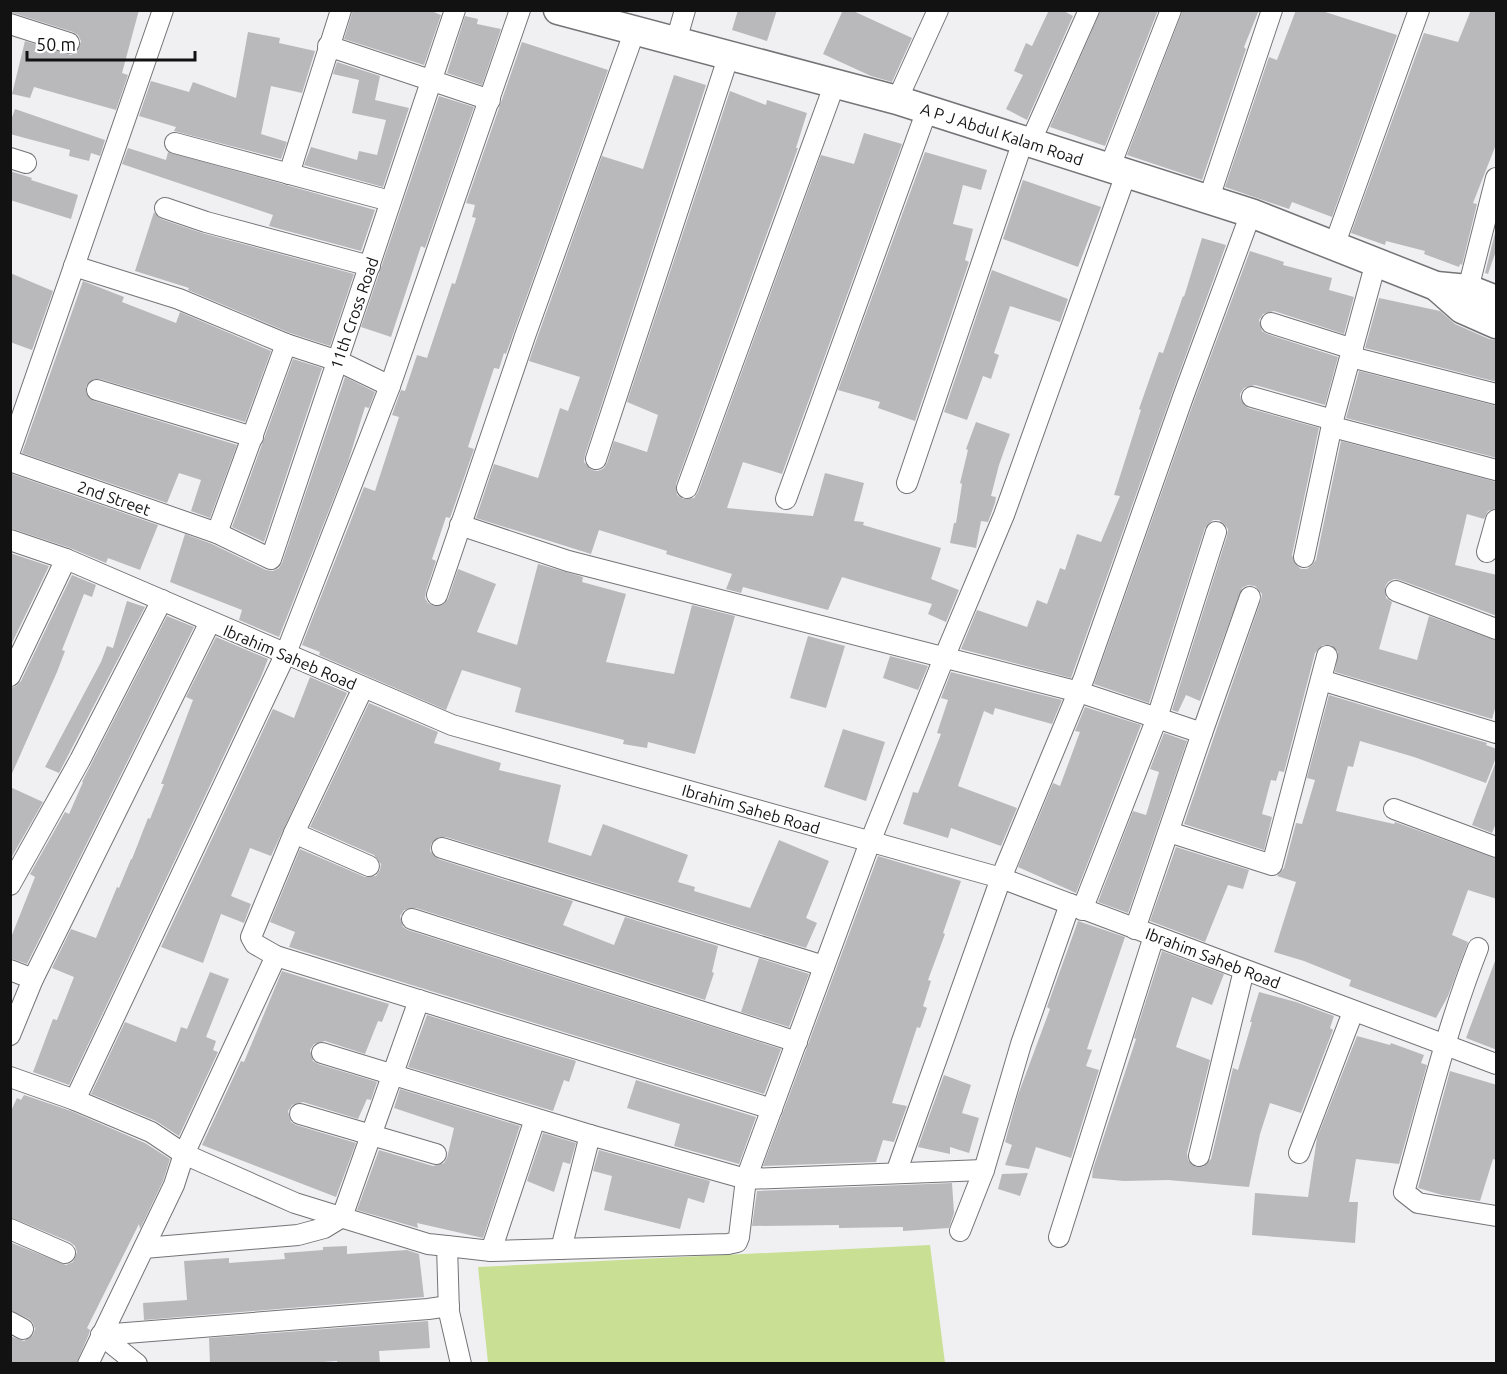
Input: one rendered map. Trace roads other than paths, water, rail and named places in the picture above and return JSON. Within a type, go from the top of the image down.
[{"type":"street","points":[[10,451],[163,10]]},
{"type":"street","points":[[289,174],[341,10]]},
{"type":"street","name":"11th Cross Road","points":[[217,534],[271,559],[455,10]]},
{"type":"street","points":[[75,1100],[286,653],[390,386],[520,10]]},
{"type":"street","name":"A P J Abdul Kalam Road","points":[[558,10],[599,15],[635,30],[897,100],[1251,213],[1465,299],[1497,324]]},
{"type":"street","points":[[676,41],[685,10]]},
{"type":"street","points":[[897,100],[938,10]]},
{"type":"street","points":[[907,483],[1026,142],[1089,10]]},
{"type":"street","points":[[10,1077],[75,1100],[151,1132],[184,1154],[295,1203],[428,1244],[491,1251],[736,1242],[739,1237],[746,1179],[870,842],[1004,514],[1171,10]]},
{"type":"street","points":[[1208,201],[1272,10]]},
{"type":"street","points":[[1334,246],[1419,10]]},
{"type":"street","points":[[10,24],[69,44]]},
{"type":"street","points":[[437,595],[525,336],[635,30]]},
{"type":"street","points":[[328,46],[490,100]]},
{"type":"street","points":[[596,459],[729,55]]},
{"type":"street","points":[[687,488],[835,83]]},
{"type":"street","points":[[786,499],[927,110]]},
{"type":"street","points":[[175,143],[390,201]]},
{"type":"street","points":[[1465,299],[1497,178]]},
{"type":"street","points":[[165,208],[206,222],[370,266]]},
{"type":"street","points":[[896,1173],[1001,878],[1079,692],[1251,213]]},
{"type":"street","points":[[1304,556],[1333,424],[1376,262]]},
{"type":"street","points":[[74,266],[178,299],[286,344],[338,361],[390,386]]},
{"type":"street","name":"A P J Abdul Kalam Road","points":[[1465,299],[1497,300]]},
{"type":"street","points":[[1271,323],[1352,353],[1497,394]]},
{"type":"street","points":[[217,534],[286,344]]},
{"type":"street","points":[[97,390],[253,437]]},
{"type":"street","points":[[1252,396],[1333,424],[1497,470]]},
{"type":"street","name":"2nd Street","points":[[10,461],[217,534]]},
{"type":"street","points":[[1487,552],[1497,520]]},
{"type":"street","points":[[460,525],[568,561],[1079,692],[1202,733]]},
{"type":"street","points":[[960,1231],[984,1170],[1021,1044],[1156,718],[1216,532]]},
{"type":"street","name":"Ibrahim Saheb Road","points":[[10,540],[66,559],[452,725],[1001,878],[1353,1012],[1497,1064]]},
{"type":"street","points":[[10,676],[66,559]]},
{"type":"street","points":[[1396,591],[1497,629]]},
{"type":"street","points":[[1135,929],[1250,597]]},
{"type":"street","points":[[10,885],[80,760],[162,600]]},
{"type":"street","points":[[10,1035],[33,979],[210,622]]},
{"type":"street","points":[[1169,832],[1272,865],[1327,656]]},
{"type":"street","points":[[1321,680],[1497,733]]},
{"type":"street","points":[[363,688],[294,833],[251,937],[255,944],[276,956],[772,1109]]},
{"type":"street","points":[[1394,809],[1497,847]]},
{"type":"street","points":[[294,833],[369,866]]},
{"type":"street","points":[[442,848],[824,966]]},
{"type":"street","points":[[412,919],[797,1042]]},
{"type":"street","points":[[1059,1237],[1154,936]]},
{"type":"street","points":[[1478,948],[1445,1046],[1404,1192],[1418,1203],[1497,1216]]},
{"type":"street","points":[[88,1364],[174,1185],[184,1154],[276,956]]},
{"type":"street","points":[[10,970],[33,979]]},
{"type":"street","points":[[1199,1156],[1244,970]]},
{"type":"street","points":[[144,1248],[298,1235],[324,1228],[342,1217],[419,1000]]},
{"type":"street","points":[[1299,1153],[1353,1012]]},
{"type":"street","points":[[322,1053],[535,1119],[746,1179],[984,1170]]},
{"type":"street","points":[[300,1114],[436,1154]]},
{"type":"street","points":[[491,1251],[535,1119]]},
{"type":"street","points":[[561,1249],[590,1135]]},
{"type":"street","points":[[10,1229],[65,1253]]},
{"type":"street","points":[[447,1246],[449,1306],[461,1364]]},
{"type":"street","points":[[101,1335],[449,1306]]},
{"type":"street","points":[[101,1335],[137,1364]]}]
